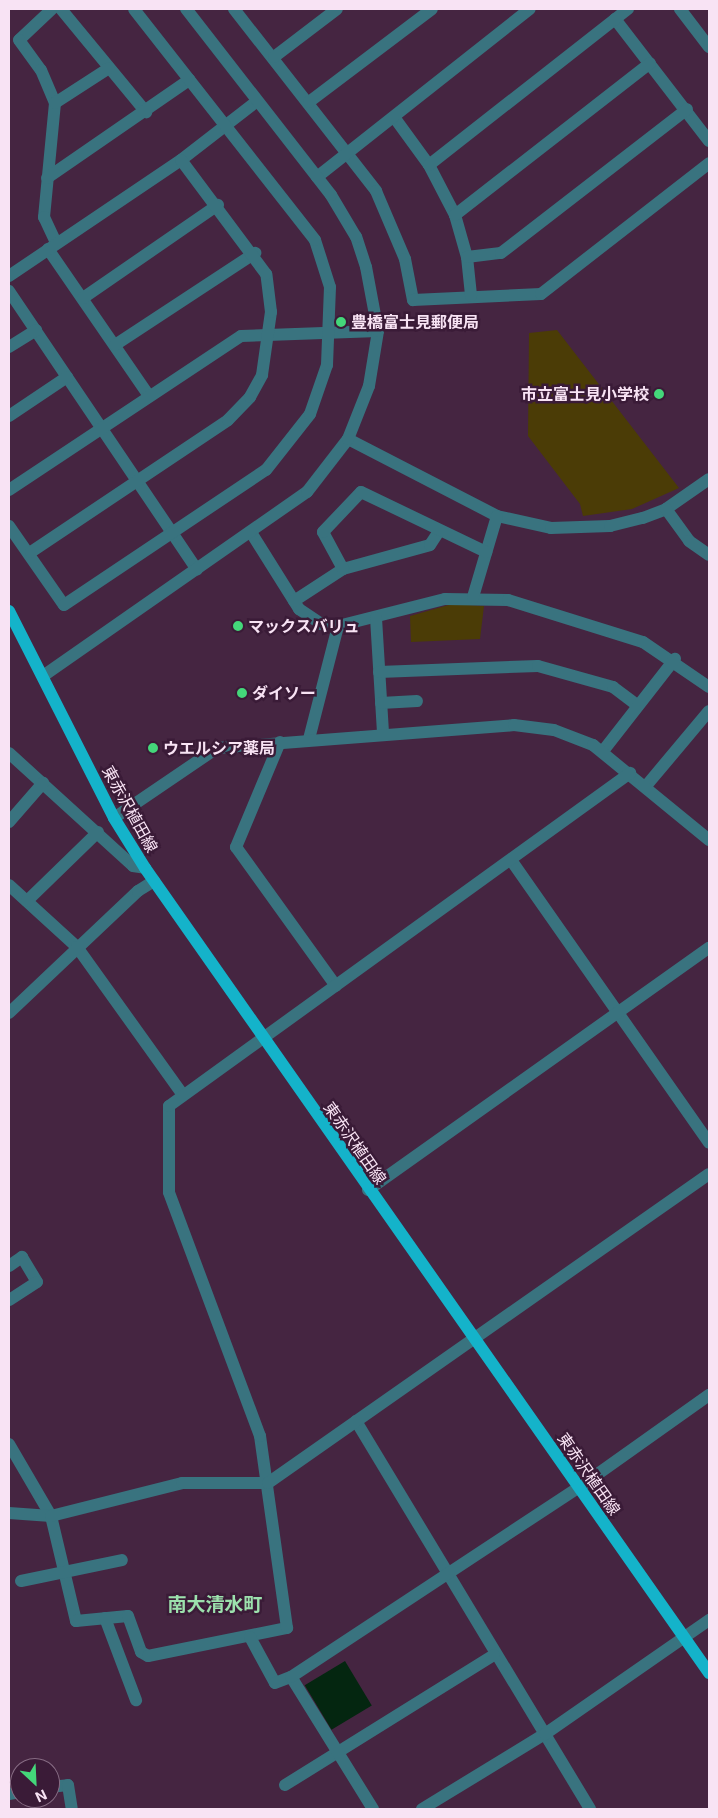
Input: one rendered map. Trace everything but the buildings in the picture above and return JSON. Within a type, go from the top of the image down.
[{"type":"main road","name":"東赤沢植田線","points":[[9,611],[114,818],[145,868],[368,1190],[709,1673]]},
{"type":"street","points":[[52,9],[19,40],[41,70],[55,103],[44,217],[52,246],[83,298],[149,396]]},
{"type":"street","points":[[61,9],[146,112]]},
{"type":"street","points":[[9,526],[31,552],[64,605],[266,470],[283,453],[310,414],[327,365],[331,333],[326,265],[315,240],[134,9]]},
{"type":"street","points":[[42,676],[252,534],[307,492],[348,439],[369,386],[378,331],[366,267],[356,237],[317,177],[186,9]]},
{"type":"street","points":[[274,57],[337,9]]},
{"type":"street","points":[[309,102],[432,9]]},
{"type":"street","points":[[317,177],[530,9]]},
{"type":"street","points":[[429,165],[628,9]]},
{"type":"street","points":[[680,9],[709,47]]},
{"type":"street","points":[[238,10],[348,153],[394,227],[413,300],[541,294],[709,163]]},
{"type":"street","points":[[615,19],[709,141]]},
{"type":"street","points":[[455,216],[650,63]]},
{"type":"street","points":[[55,103],[109,68]]},
{"type":"street","points":[[48,178],[146,112],[189,80]]},
{"type":"street","points":[[9,276],[181,160],[257,101]]},
{"type":"street","points":[[467,257],[501,253],[686,109]]},
{"type":"street","points":[[394,117],[429,165],[455,216],[467,257],[471,296]]},
{"type":"street","points":[[31,552],[228,420],[250,397],[262,375],[270,334],[270,295],[266,274],[254,254],[218,205],[181,160]]},
{"type":"street","points":[[83,298],[218,205]]},
{"type":"street","points":[[115,345],[254,254]]},
{"type":"street","points":[[9,291],[197,570]]},
{"type":"street","points":[[9,347],[36,330]]},
{"type":"street","points":[[9,490],[241,336],[378,331]]},
{"type":"street","points":[[9,416],[67,377]]},
{"type":"street","points":[[348,439],[497,516],[581,528],[627,522],[666,509],[709,479]]},
{"type":"street","points":[[343,569],[323,532],[361,492],[439,532],[486,552]]},
{"type":"street","points":[[666,509],[689,541],[709,555]]},
{"type":"street","points":[[473,597],[497,516]]},
{"type":"street","points":[[294,600],[343,569],[430,545],[439,532]]},
{"type":"street","points":[[252,534],[294,600],[312,620],[338,626],[376,618],[445,599],[473,597],[508,600],[625,634],[675,660],[709,686]]},
{"type":"street","points":[[376,618],[383,732]]},
{"type":"street","points":[[309,739],[338,626]]},
{"type":"street","points":[[603,750],[675,660]]},
{"type":"street","points":[[379,672],[538,666],[613,687],[638,706]]},
{"type":"street","points":[[381,703],[417,701]]},
{"type":"street","points":[[646,786],[709,711]]},
{"type":"street","points":[[114,818],[216,748],[383,732],[534,726],[574,736],[603,750],[709,840]]},
{"type":"street","points":[[280,742],[236,847],[336,986]]},
{"type":"street","points":[[9,753],[98,832],[132,866],[145,868]]},
{"type":"street","points":[[9,1444],[51,1516],[76,1621],[128,1616],[141,1652],[148,1656],[250,1637],[287,1628],[268,1483],[253,1410],[169,1192],[169,1106],[630,773]]},
{"type":"street","points":[[9,822],[43,783]]},
{"type":"street","points":[[27,902],[98,832]]},
{"type":"street","points":[[511,860],[709,1143]]},
{"type":"street","points":[[9,1013],[77,947],[154,881]]},
{"type":"street","points":[[9,886],[77,947],[183,1095]]},
{"type":"street","points":[[368,1190],[709,948]]},
{"type":"street","points":[[9,1513],[51,1516],[182,1483],[268,1483],[709,1174]]},
{"type":"street","points":[[9,1266],[22,1257],[37,1282],[9,1300]]},
{"type":"street","points":[[250,1637],[275,1683],[291,1677],[578,1488],[709,1394]]},
{"type":"street","points":[[356,1421],[494,1655],[590,1809]]},
{"type":"street","points":[[21,1581],[122,1560]]},
{"type":"street","points":[[105,1618],[136,1700]]},
{"type":"street","points":[[422,1809],[544,1734],[709,1620]]},
{"type":"street","points":[[285,1785],[494,1655]]},
{"type":"street","points":[[291,1677],[373,1809]]},
{"type":"street","points":[[60,1785],[68,1784],[72,1809]]},
{"type":"shaded area","points":[[557,330],[679,488],[632,509],[583,516],[580,504],[528,436],[529,333]]},
{"type":"shaded area","points":[[452,604],[484,606],[480,639],[411,642],[410,616]]},
{"type":"shaded area","points":[[345,1661],[372,1706],[331,1730],[305,1685]]},
{"type":"place","name":"豊橋富士見郵便局","points":[[341,322]]},
{"type":"place","name":"市立富士見小学校","points":[[659,394]]},
{"type":"place","name":"マックスバリュ","points":[[238,626]]},
{"type":"place","name":"ダイソー","points":[[242,693]]},
{"type":"place","name":"ウエルシア薬局","points":[[153,748]]},
{"type":"district","name":"南大清水町","points":[[215,1605]]}]
